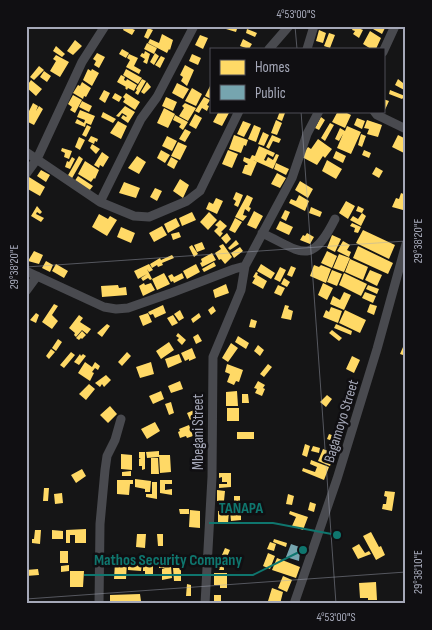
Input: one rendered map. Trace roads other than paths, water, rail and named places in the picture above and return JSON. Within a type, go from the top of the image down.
[{"type":"street","points":[[26,174],[37,159],[82,62],[105,26]]},
{"type":"street","points":[[100,202],[141,120],[157,97],[194,26]]},
{"type":"street","points":[[270,48],[289,26]]},
{"type":"street","points":[[307,48],[314,26]]},
{"type":"street","points":[[384,50],[394,26]]},
{"type":"street","points":[[26,152],[100,202],[134,216],[144,218],[154,216],[195,196],[200,191],[239,112]]},
{"type":"street","name":"Mbegani Street","points":[[205,604],[212,477],[213,357],[241,290],[245,266],[292,178],[307,134],[318,112]]},
{"type":"street","points":[[375,112],[377,115],[406,129]]},
{"type":"street","points":[[262,233],[287,246],[309,251],[319,246],[335,219]]},
{"type":"street","name":"Bagamoyo Street","points":[[294,604],[343,461],[405,247]]},
{"type":"street","points":[[26,271],[104,307],[116,310],[171,294],[245,266]]},
{"type":"street","points":[[26,291],[37,276]]},
{"type":"street","points":[[99,604],[100,524],[105,470],[107,456],[115,440],[121,419]]},
{"type":"place","name":"TANAPA","points":[[337,535]]},
{"type":"place","name":"Mathos Security Company","points":[[303,550]]}]
